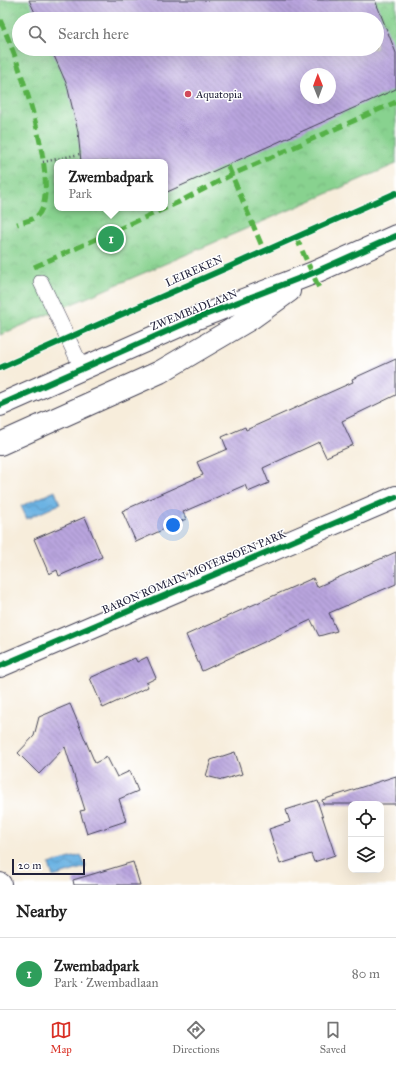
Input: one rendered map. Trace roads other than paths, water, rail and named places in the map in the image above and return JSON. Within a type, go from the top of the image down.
[{"type":"street","name":"ZWEMBADLAAN","points":[[0,405],[197,318],[313,274],[396,236]]},
{"type":"street","name":"ZWEMBADLAAN","points":[[0,444],[160,372],[250,319],[313,274]]},
{"type":"street","points":[[0,431],[91,389],[82,368]]},
{"type":"street","name":"BARON ROMAIN MOYERSOEN PARK","points":[[0,666],[396,497]]},
{"type":"lane","points":[[41,282],[82,368]]},
{"type":"water","points":[[55,491],[60,504],[27,519],[21,506]]},
{"type":"water","points":[[81,855],[86,867],[53,877],[49,864]]},
{"type":"place","name":"Aquatopia","points":[[188,94]]},
{"type":"place","name":"Zwembadpark","points":[[111,239]]}]
